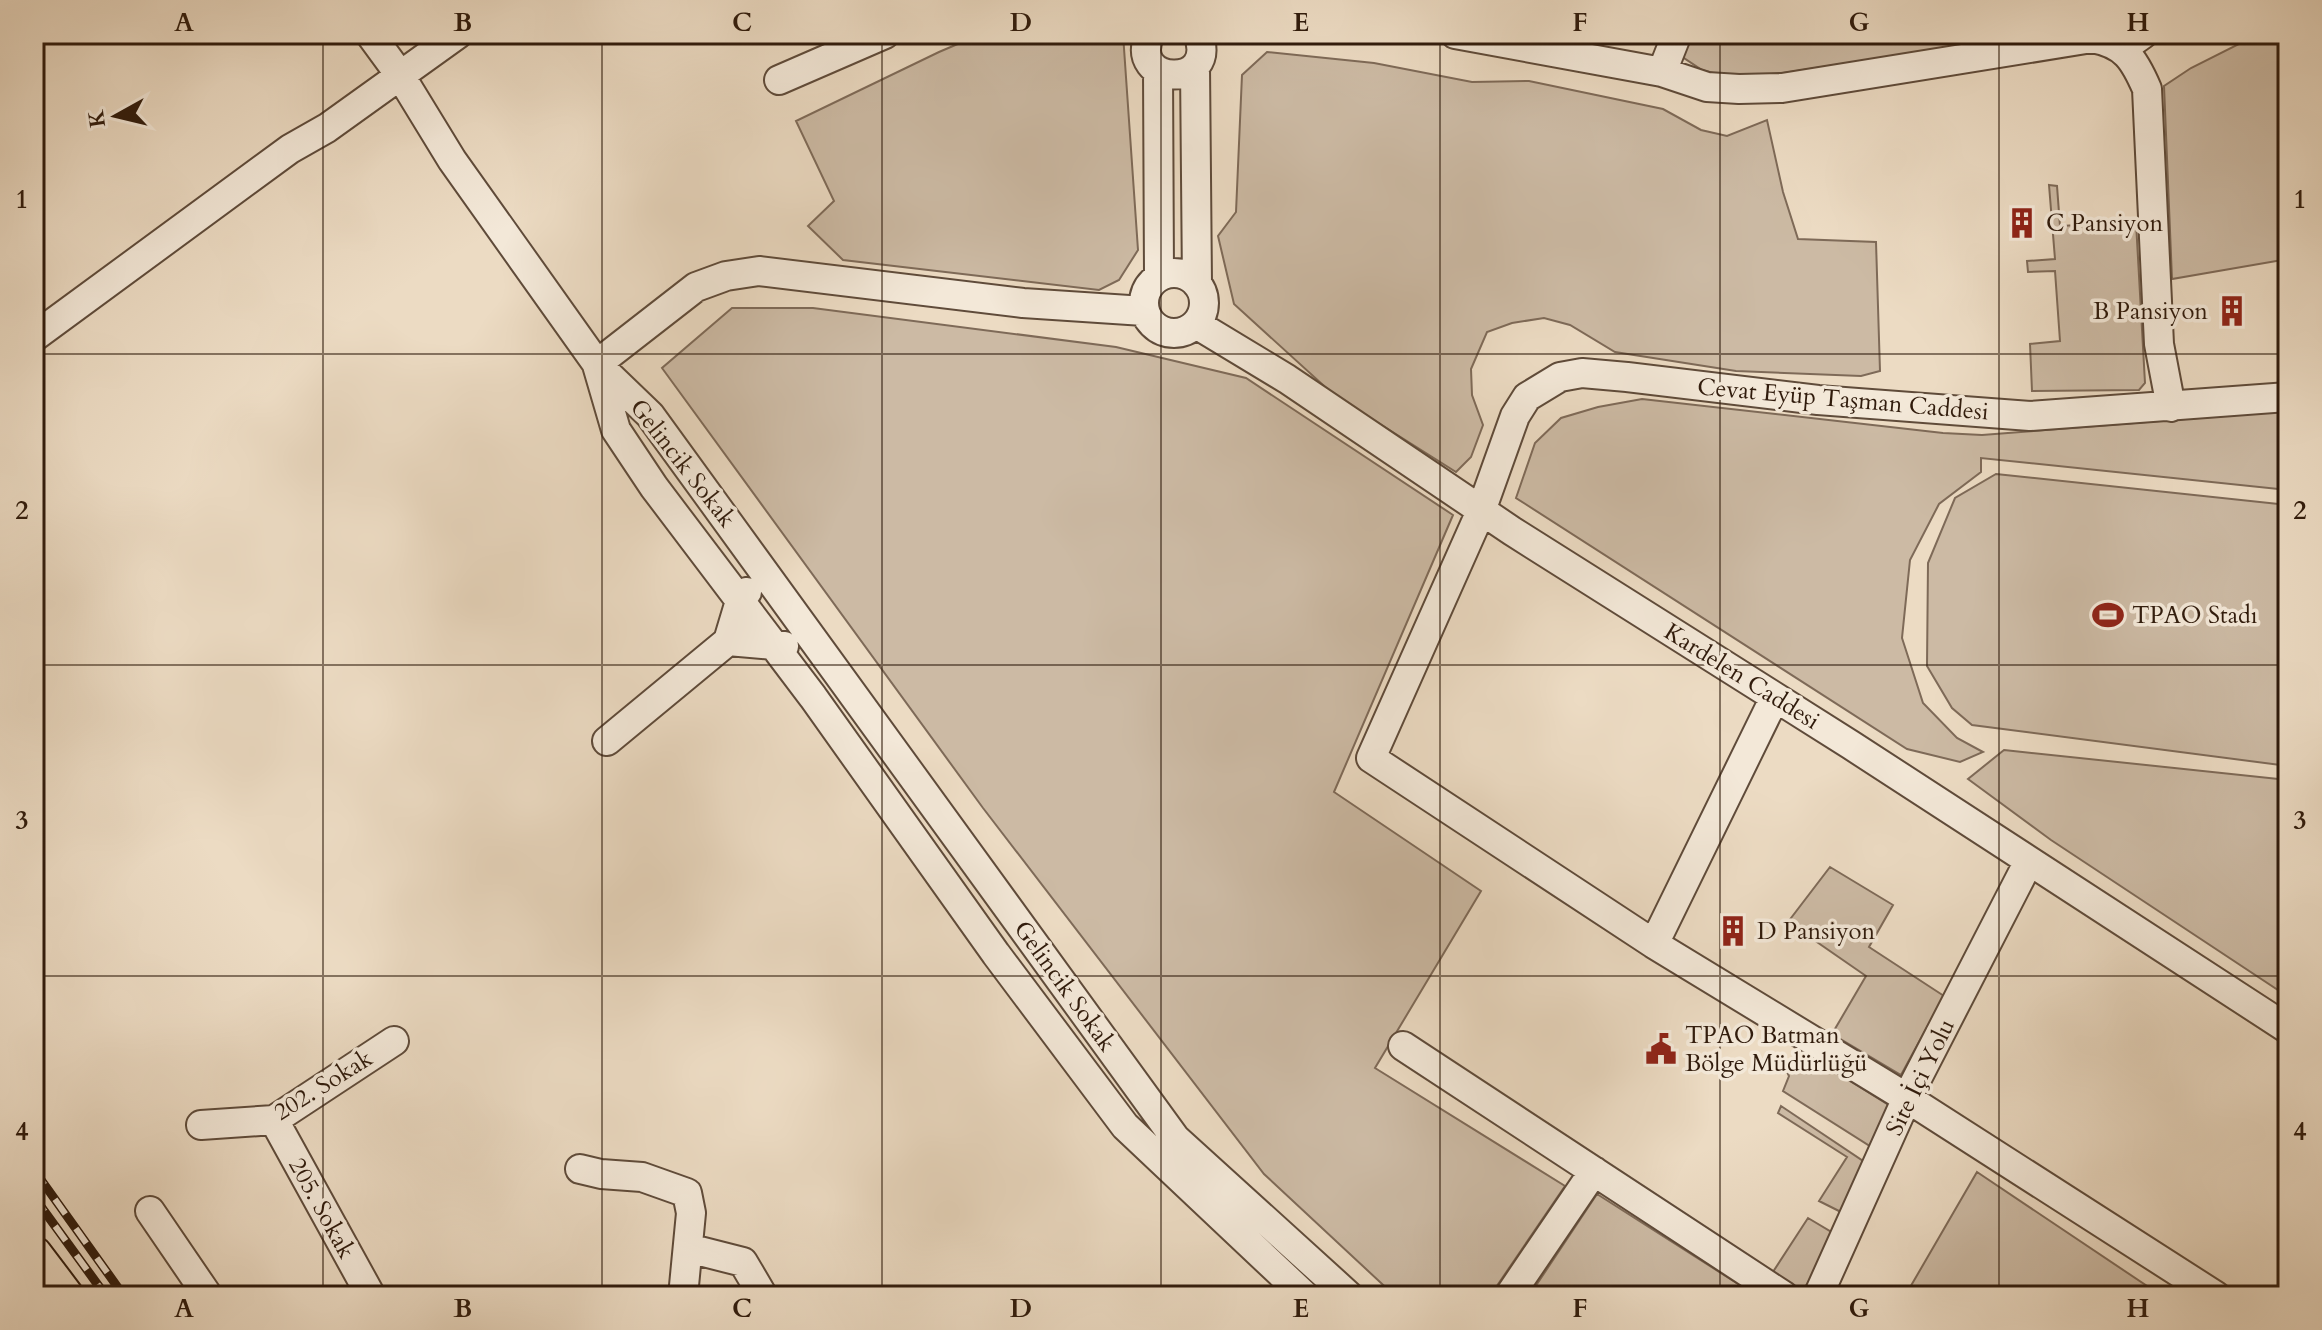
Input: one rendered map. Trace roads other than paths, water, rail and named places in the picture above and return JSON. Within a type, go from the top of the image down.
[{"type":"main road","points":[[34,1255],[65,1296]]},
{"type":"street","points":[[370,34],[400,75],[452,160],[597,364],[696,287],[726,276],[759,271],[1023,303],[1144,311]]},
{"type":"street","points":[[34,337],[290,149],[327,128],[458,34]]},
{"type":"street","points":[[779,80],[885,34]]},
{"type":"street","points":[[1150,34],[1146,49],[1158,71],[1159,276]]},
{"type":"street","points":[[1197,284],[1180,273],[1159,276],[1151,282],[1143,301],[1144,311],[1154,326],[1171,333],[1189,330],[1201,317],[1204,300],[1197,284],[1195,67],[1202,51],[1199,34]]},
{"type":"street","points":[[1455,34],[1662,72],[1707,87],[1739,89],[1782,88],[2092,38],[2133,41],[2137,67],[2147,89],[2159,344],[2171,407]]},
{"type":"street","points":[[1662,72],[1677,34]]},
{"type":"street","points":[[1158,71],[1173,76],[1195,67]]},
{"type":"street","name":"Kardelen Caddesi","points":[[1196,324],[1287,379],[1481,511],[2288,1029]]},
{"type":"street","name":"Gelincik Sokak","points":[[597,364],[650,415],[1175,1138],[1349,1296]]},
{"type":"street","name":"Gelincik Sokak","points":[[597,364],[616,430],[654,487],[775,647],[996,954],[1125,1126],[1305,1296]]},
{"type":"street","name":"Cevat Eyüp Taşman Caddesi","points":[[1654,944],[1371,758],[1481,511],[1515,416],[1527,397],[1560,377],[1582,373],[1818,400],[2030,416],[2288,397]]},
{"type":"street","points":[[607,741],[728,641],[740,601],[764,568]]},
{"type":"street","points":[[728,641],[775,647],[819,644]]},
{"type":"street","points":[[1775,697],[1654,944],[1907,1098],[2216,1296]]},
{"type":"street","name":"Site İçi Yolu","points":[[1818,1296],[1907,1098],[2029,861]]},
{"type":"street","name":"202. Sokak","points":[[201,1125],[274,1120],[394,1041]]},
{"type":"street","points":[[1403,1046],[1784,1296]]},
{"type":"street","points":[[1125,1126],[1143,1093]]},
{"type":"street","name":"205. Sokak","points":[[274,1120],[371,1296]]},
{"type":"street","points":[[580,1169],[642,1177],[687,1193],[691,1213],[683,1296]]},
{"type":"street","points":[[1509,1296],[1594,1171]]},
{"type":"street","points":[[150,1211],[208,1296]]},
{"type":"street","points":[[688,1248],[743,1262],[763,1296]]},
{"type":"railway","points":[[34,1170],[124,1296]]},
{"type":"railway","points":[[34,1197],[106,1296]]},
{"type":"place","name":"C Pansiyon","points":[[2022,223]]},
{"type":"place","name":"B Pansiyon","points":[[2232,311]]},
{"type":"place","name":"TPAO Stadı","points":[[2108,615]]},
{"type":"place","name":"D Pansiyon","points":[[1733,931]]},
{"type":"place","name":"TPAO Batman Bölge Müdürlüğü","points":[[1661,1049]]}]
